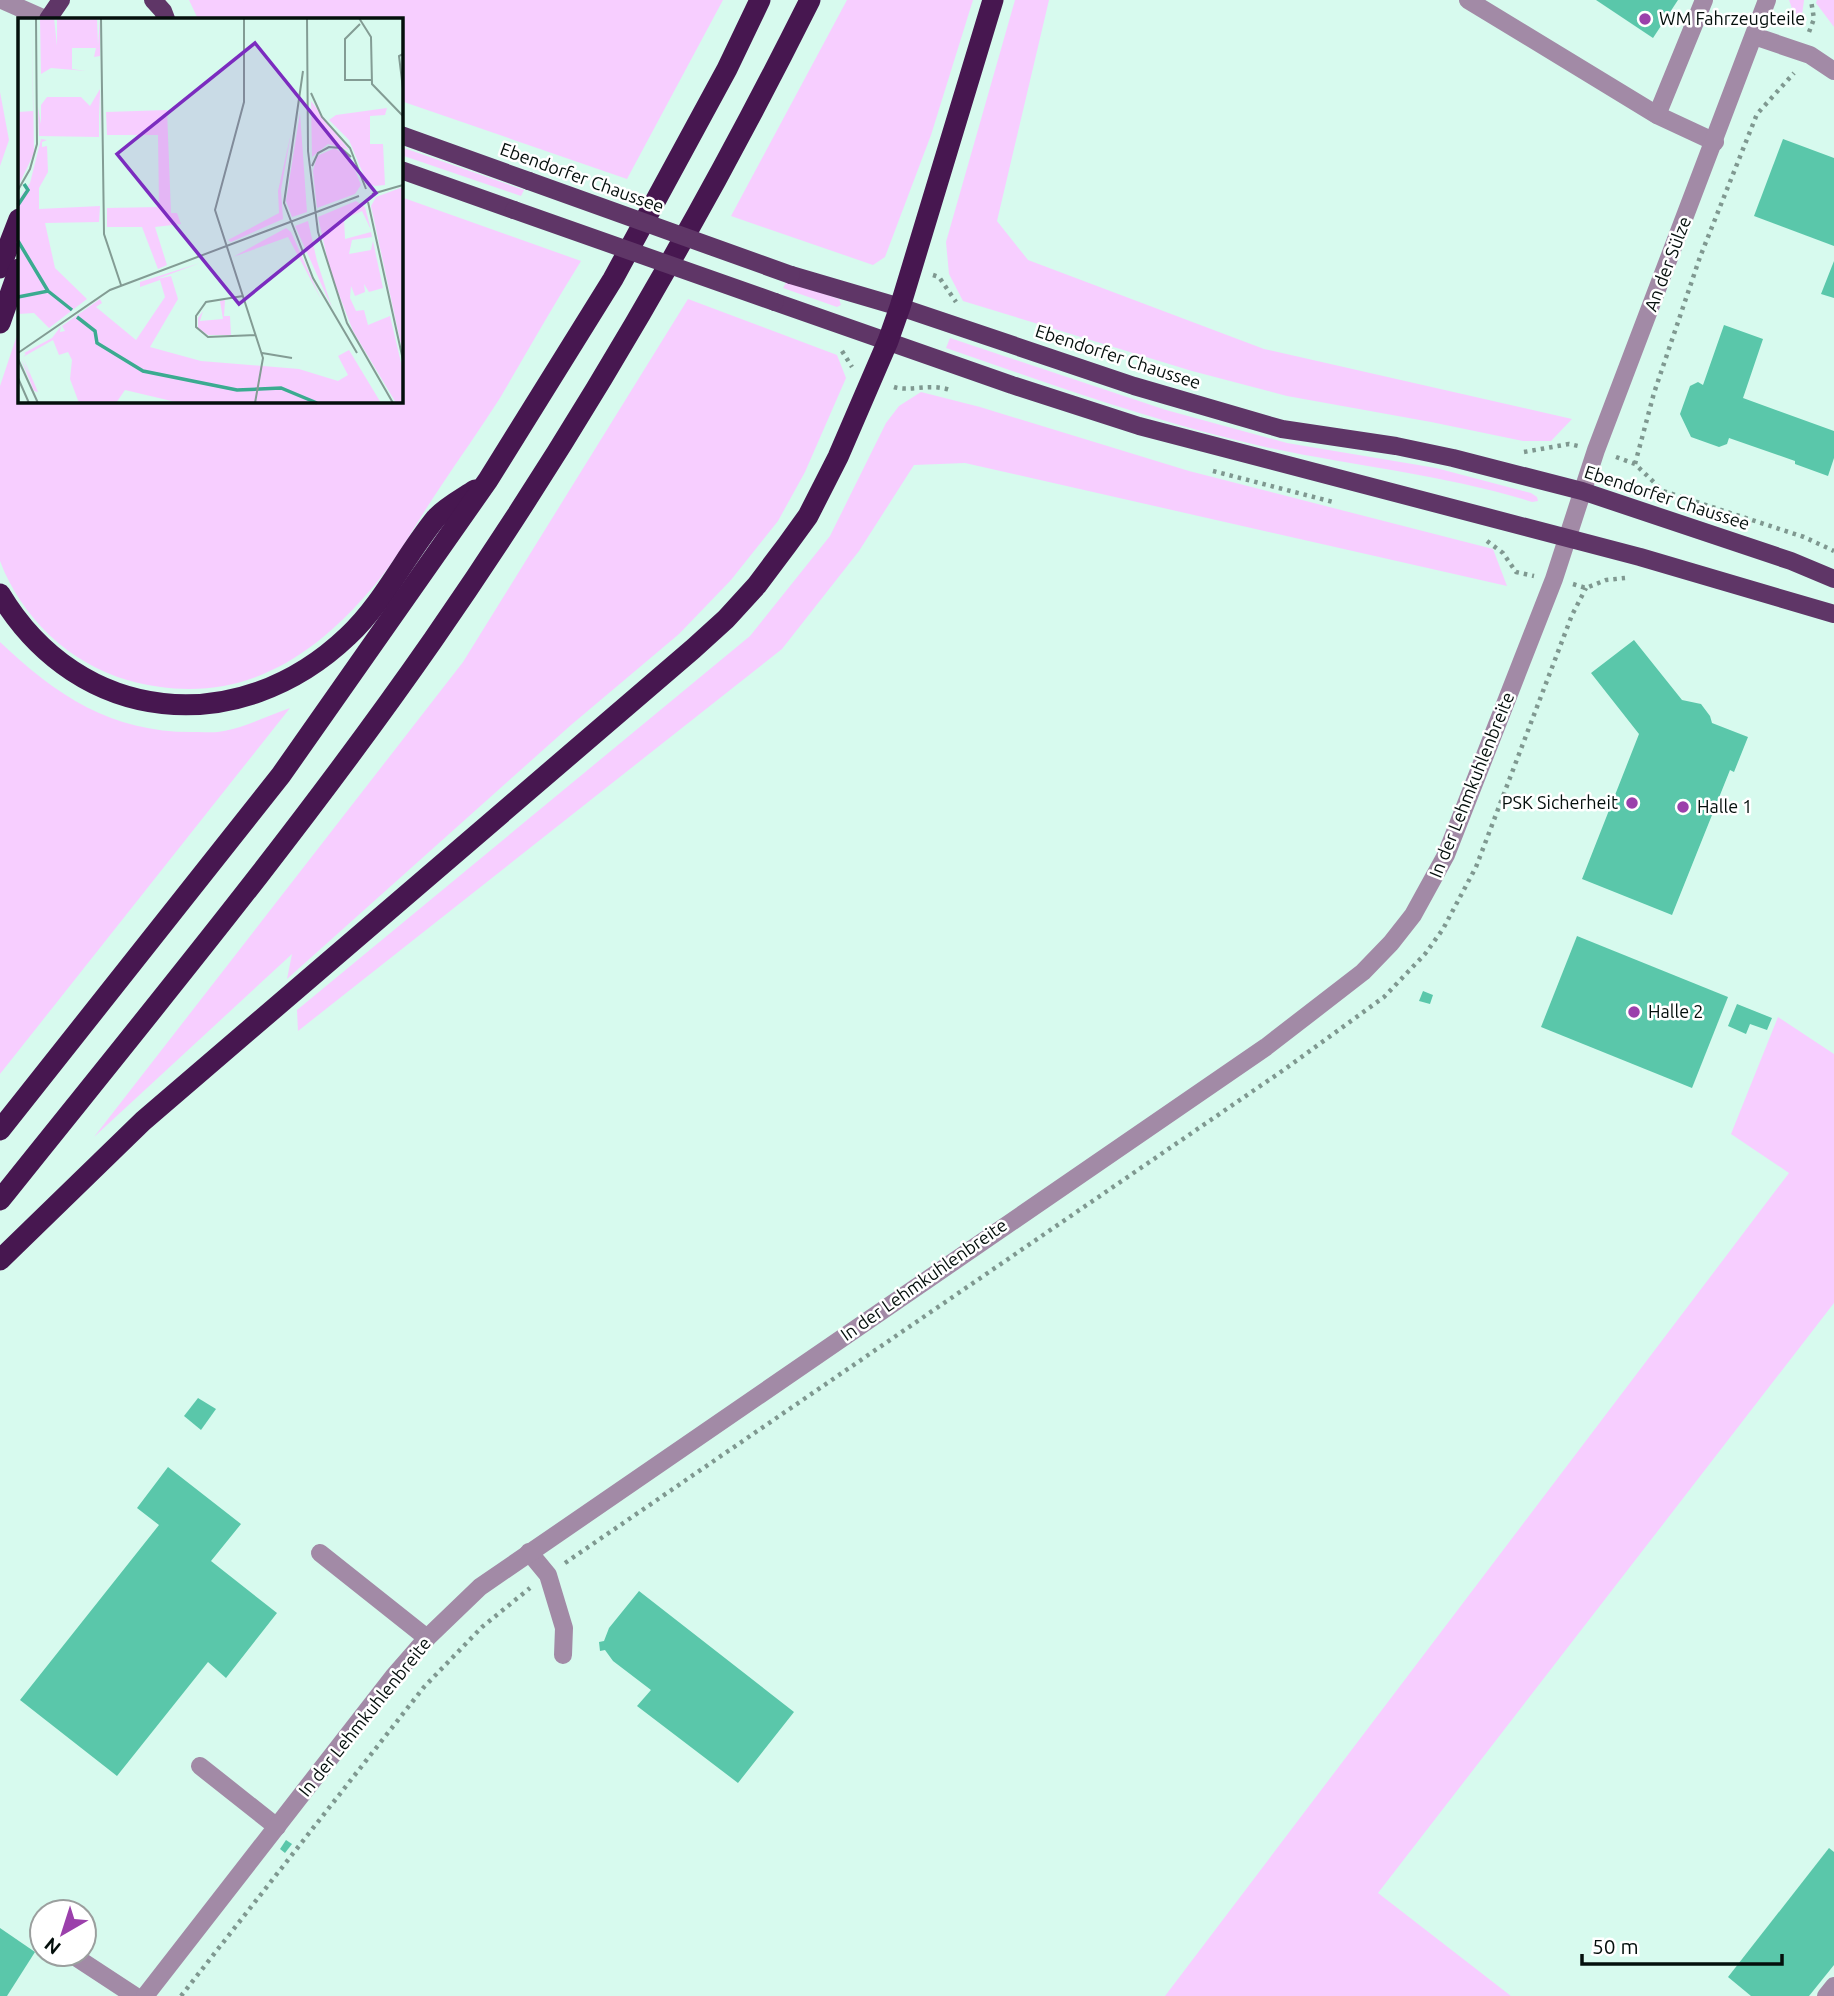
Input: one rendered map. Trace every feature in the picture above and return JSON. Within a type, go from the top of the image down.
[{"type":"highway","points":[[0,1130],[281,775],[488,480],[613,279],[727,69],[760,0]]},
{"type":"highway","points":[[0,1200],[313,805],[432,640],[568,437],[650,301],[706,202],[810,0]]},
{"type":"highway","points":[[0,1260],[143,1121],[693,649],[726,619],[757,585],[808,516],[838,457],[888,341],[993,0]]},
{"type":"highway","points":[[0,268],[18,222]]},
{"type":"highway","points":[[0,323],[18,272]]},
{"type":"highway","points":[[0,594],[33,640],[80,676],[104,688],[128,697],[158,703],[212,704],[239,699],[293,679],[346,639],[369,615],[438,516],[488,480]]},
{"type":"main road","points":[[47,18],[61,0]]},
{"type":"main road","points":[[153,0],[166,18]]},
{"type":"main road","name":"Ebendorfer Chaussee","points":[[402,135],[791,275],[900,307],[1134,386],[1282,429],[1396,446],[1582,491],[1791,561],[1834,579]]},
{"type":"main road","points":[[402,170],[1012,385],[1139,426],[1568,538],[1834,614]]},
{"type":"street","points":[[2,0],[44,18]]},
{"type":"street","points":[[1468,0],[1657,115],[1715,142]]},
{"type":"street","points":[[1657,115],[1704,0]]},
{"type":"street","name":"An der Sülze","points":[[1582,491],[1767,0]]},
{"type":"street","points":[[1754,36],[1802,52],[1834,71]]},
{"type":"street","name":"In der Lehmkuhlenbreite","points":[[145,1996],[393,1677],[427,1638],[480,1587],[1266,1047],[1328,1002],[1391,943],[1413,915],[1446,855],[1512,689],[1568,538],[1582,491]]},
{"type":"street","points":[[529,1552],[548,1576],[564,1628],[563,1655]]},
{"type":"street","points":[[320,1553],[427,1638]]},
{"type":"street","points":[[200,1766],[277,1827]]},
{"type":"street","points":[[92,1968],[135,1996]]},
{"type":"street","points":[[1826,1996],[1834,1986]]},
{"type":"path","points":[[1635,464],[1654,393],[1700,257],[1757,114],[1797,71],[1814,19],[1811,0]]},
{"type":"path","points":[[912,266],[940,277],[954,301],[966,307]]},
{"type":"path","points":[[1513,451],[1526,453],[1569,444],[1596,450],[1635,464],[1663,491],[1804,537],[1834,551]]},
{"type":"shaded area","points":[[189,0],[723,0],[627,179],[402,101],[402,18],[198,18]]},
{"type":"shaded area","points":[[847,0],[973,0],[931,135],[885,257],[873,265],[731,216]]},
{"type":"shaded area","points":[[1015,0],[1049,0],[997,221],[1028,260],[1264,349],[1572,419],[1551,441],[1523,441],[1287,396],[1192,371],[963,301],[949,274],[946,242]]},
{"type":"shaded area","points":[[1789,0],[1804,0],[1801,23],[1794,14]]},
{"type":"shaded area","points":[[1817,0],[1834,0],[1834,27],[1816,3]]},
{"type":"shaded area","points":[[0,92],[9,140],[0,166]]},
{"type":"shaded area","points":[[402,147],[524,190],[521,196],[402,155]]},
{"type":"shaded area","points":[[402,197],[581,261],[500,398],[400,551],[373,587],[348,615],[294,658],[264,674],[233,684],[200,689],[165,688],[127,680],[86,662],[67,650],[34,619],[9,581],[0,561],[0,386],[18,332],[18,402],[402,402]]},
{"type":"shaded area","points":[[787,281],[839,299],[841,305],[837,307],[783,288]]},
{"type":"shaded area","points":[[688,299],[837,355],[846,378],[805,472],[778,521],[731,580],[679,634],[571,725],[287,979],[292,954],[94,1137],[463,662]]},
{"type":"shaded area","points":[[950,338],[1166,410],[1287,443],[1436,468],[1531,493],[1538,501],[1532,502],[1431,477],[1261,446],[1181,426],[1102,402],[946,348]]},
{"type":"shaded area","points":[[921,392],[980,407],[1189,471],[1493,549],[1507,586],[965,463],[914,465],[859,551],[782,649],[298,1031],[297,1010],[750,636],[830,536],[886,423],[899,406]]},
{"type":"shaded area","points":[[0,642],[66,695],[114,719],[140,727],[168,731],[221,732],[290,708],[0,1074]]},
{"type":"shaded area","points":[[1778,1017],[1834,1054],[1834,1303],[1378,1893],[1511,1996],[1165,1996],[1789,1173],[1731,1134]]},
{"type":"building","name":"WM Fahrzeugteile","points":[[1596,0],[1678,0],[1653,38]]},
{"type":"building","points":[[1783,139],[1834,158],[1834,246],[1754,216]]},
{"type":"building","points":[[1834,261],[1834,298],[1821,294]]},
{"type":"building","points":[[1724,325],[1763,339],[1743,398],[1834,431],[1834,458],[1828,476],[1795,464],[1795,461],[1729,438],[1727,444],[1719,447],[1691,437],[1680,414],[1690,386],[1698,382],[1703,385]]},
{"type":"building","points":[[1634,640],[1682,700],[1701,704],[1712,723],[1748,737],[1734,772],[1730,770],[1672,915],[1582,879],[1639,734],[1591,673]]},
{"type":"building","name":"Halle 2","points":[[1577,936],[1728,997],[1692,1088],[1541,1027]]},
{"type":"building","points":[[1423,991],[1433,995],[1430,1004],[1419,1001]]},
{"type":"building","points":[[1737,1004],[1772,1018],[1767,1030],[1750,1024],[1746,1034],[1728,1026]]},
{"type":"building","points":[[198,1398],[216,1409],[201,1430],[184,1416]]},
{"type":"building","points":[[168,1467],[241,1524],[211,1561],[277,1613],[226,1678],[208,1662],[117,1776],[20,1700],[159,1525],[137,1508]]},
{"type":"building","points":[[639,1591],[794,1712],[738,1783],[637,1706],[651,1690],[613,1661],[605,1650],[600,1651],[599,1642],[604,1641],[609,1628]]},
{"type":"building","points":[[286,1840],[292,1844],[285,1853],[280,1849]]},
{"type":"building","points":[[1829,1848],[1834,1852],[1834,1965],[1809,1996],[1751,1996],[1728,1977]]},
{"type":"building","points":[[0,1928],[28,1947],[28,1963],[7,1996],[0,1996]]},
{"type":"place","name":"WM Fahrzeugteile","points":[[1645,19]]},
{"type":"place","name":"PSK Sicherheit","points":[[1632,803]]},
{"type":"place","name":"Halle 1","points":[[1683,807]]},
{"type":"place","name":"Halle 2","points":[[1634,1012]]}]
